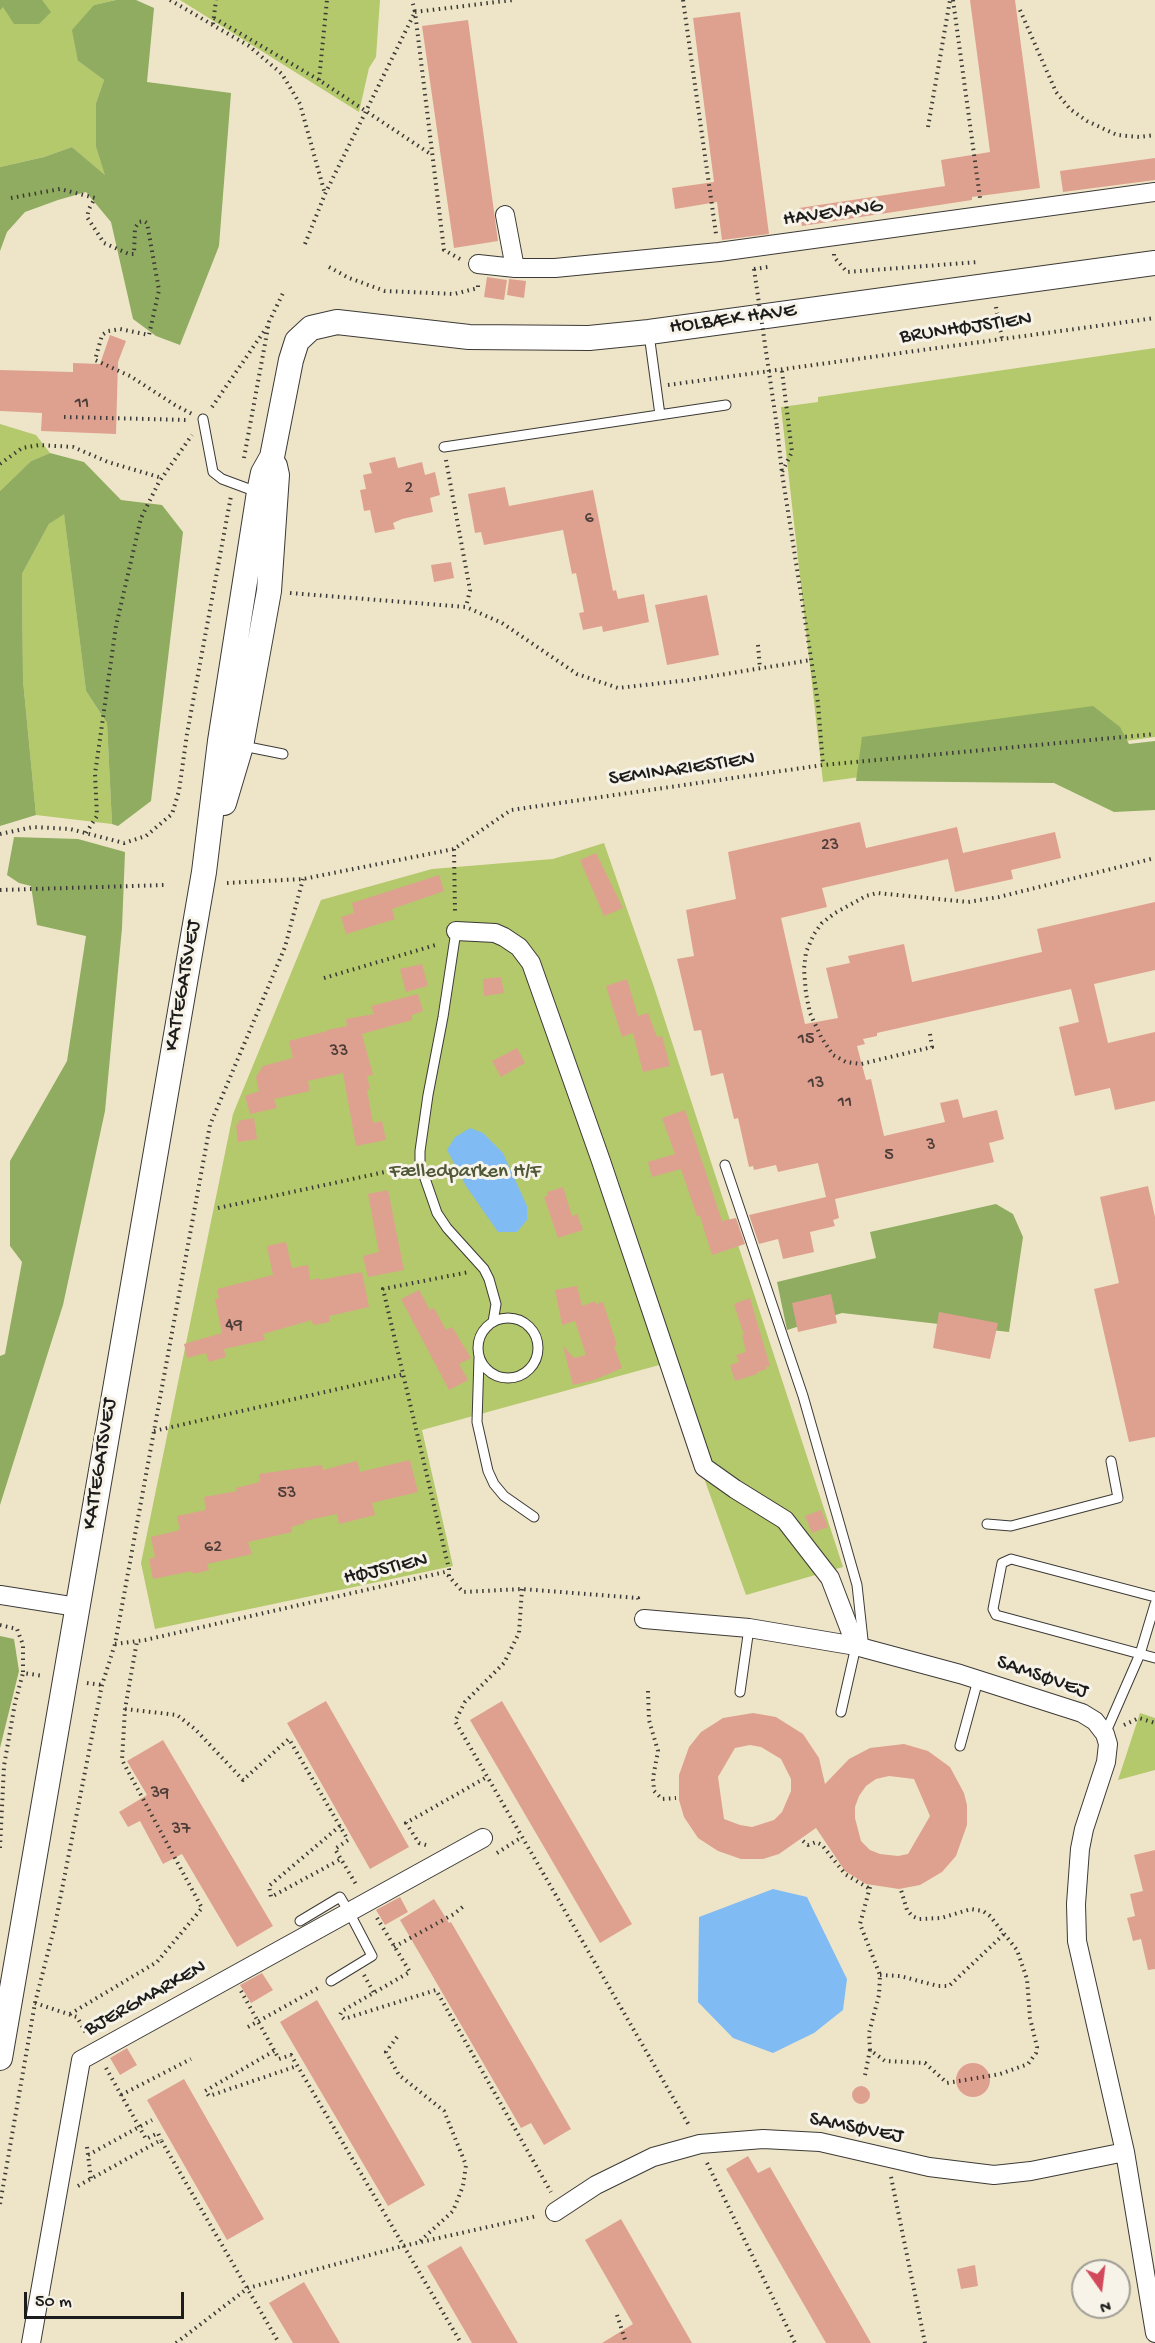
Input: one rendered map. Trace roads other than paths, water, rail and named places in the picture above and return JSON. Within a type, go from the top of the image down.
[{"type":"street","name":"HAVEVANG","points":[[478,264],[515,268],[555,268],[719,252],[1155,192]]},
{"type":"street","points":[[505,215],[515,268]]},
{"type":"street","name":"HOLBÆK HAVE","points":[[311,328],[326,323],[348,323],[487,338],[570,338],[649,332],[1155,262]]},
{"type":"street","name":"KATTEGATSVEJ","points":[[230,743],[263,473],[272,457],[294,348],[302,335],[311,328]]},
{"type":"street","name":"KATTEGATSVEJ","points":[[0,2058],[204,872],[230,743],[268,591],[277,475],[272,457]]},
{"type":"street","points":[[454,935],[495,933],[519,947],[531,963],[601,1161],[704,1467],[785,1520],[830,1578],[860,1648]]},
{"type":"street","points":[[0,1595],[77,1607]]},
{"type":"street","name":"SAMSØVEJ","points":[[644,1619],[749,1628],[860,1648],[978,1680],[1082,1713],[1095,1721],[1105,1734]]},
{"type":"street","points":[[1105,1734],[1108,1744],[1106,1762],[1084,1829],[1080,1849],[1076,1904],[1080,1958],[1125,2152],[1155,2333]]},
{"type":"street","name":"BJERGMARKEN","points":[[31,2343],[81,2060],[483,1838]]},
{"type":"street","name":"SAMSØVEJ","points":[[558,2210],[596,2185],[653,2157],[700,2144],[763,2139],[820,2142],[929,2167],[994,2175],[1030,2171],[1125,2152]]},
{"type":"lane","points":[[649,332],[660,415]]},
{"type":"lane","points":[[444,447],[726,405]]},
{"type":"lane","points":[[203,419],[213,472],[222,479],[260,492]]},
{"type":"lane","points":[[230,743],[283,754]]},
{"type":"lane","points":[[454,935],[448,989],[423,1128],[420,1164],[437,1213],[447,1228],[484,1269],[495,1297],[493,1322]]},
{"type":"lane","points":[[725,1165],[803,1396],[857,1585],[860,1648],[842,1712]]},
{"type":"lane","points":[[479,1355],[489,1371],[506,1378],[524,1373],[536,1358],[538,1348],[536,1338],[523,1322],[513,1319],[493,1322],[485,1329],[480,1337],[479,1355],[477,1422],[488,1471],[497,1489],[534,1517]]},
{"type":"lane","points":[[987,1524],[1011,1526],[1118,1498],[1111,1461]]},
{"type":"lane","points":[[1155,1597],[1011,1559],[1002,1563],[993,1609],[996,1615],[1155,1658]]},
{"type":"lane","points":[[1105,1734],[1140,1654],[1155,1604]]},
{"type":"lane","points":[[740,1692],[749,1628]]},
{"type":"lane","points":[[960,1746],[978,1680]]},
{"type":"lane","points":[[300,1921],[340,1897],[372,1956],[331,1981]]},
{"type":"water","points":[[470,1128],[483,1133],[503,1153],[527,1206],[527,1220],[517,1232],[498,1232],[466,1186],[447,1150],[455,1137]]},
{"type":"water","points":[[773,1889],[807,1897],[847,1979],[843,2010],[814,2033],[773,2053],[733,2038],[698,2002],[699,1917]]},
{"type":"park label","name":"Fælledparken H/F","points":[[465,1173]]}]
